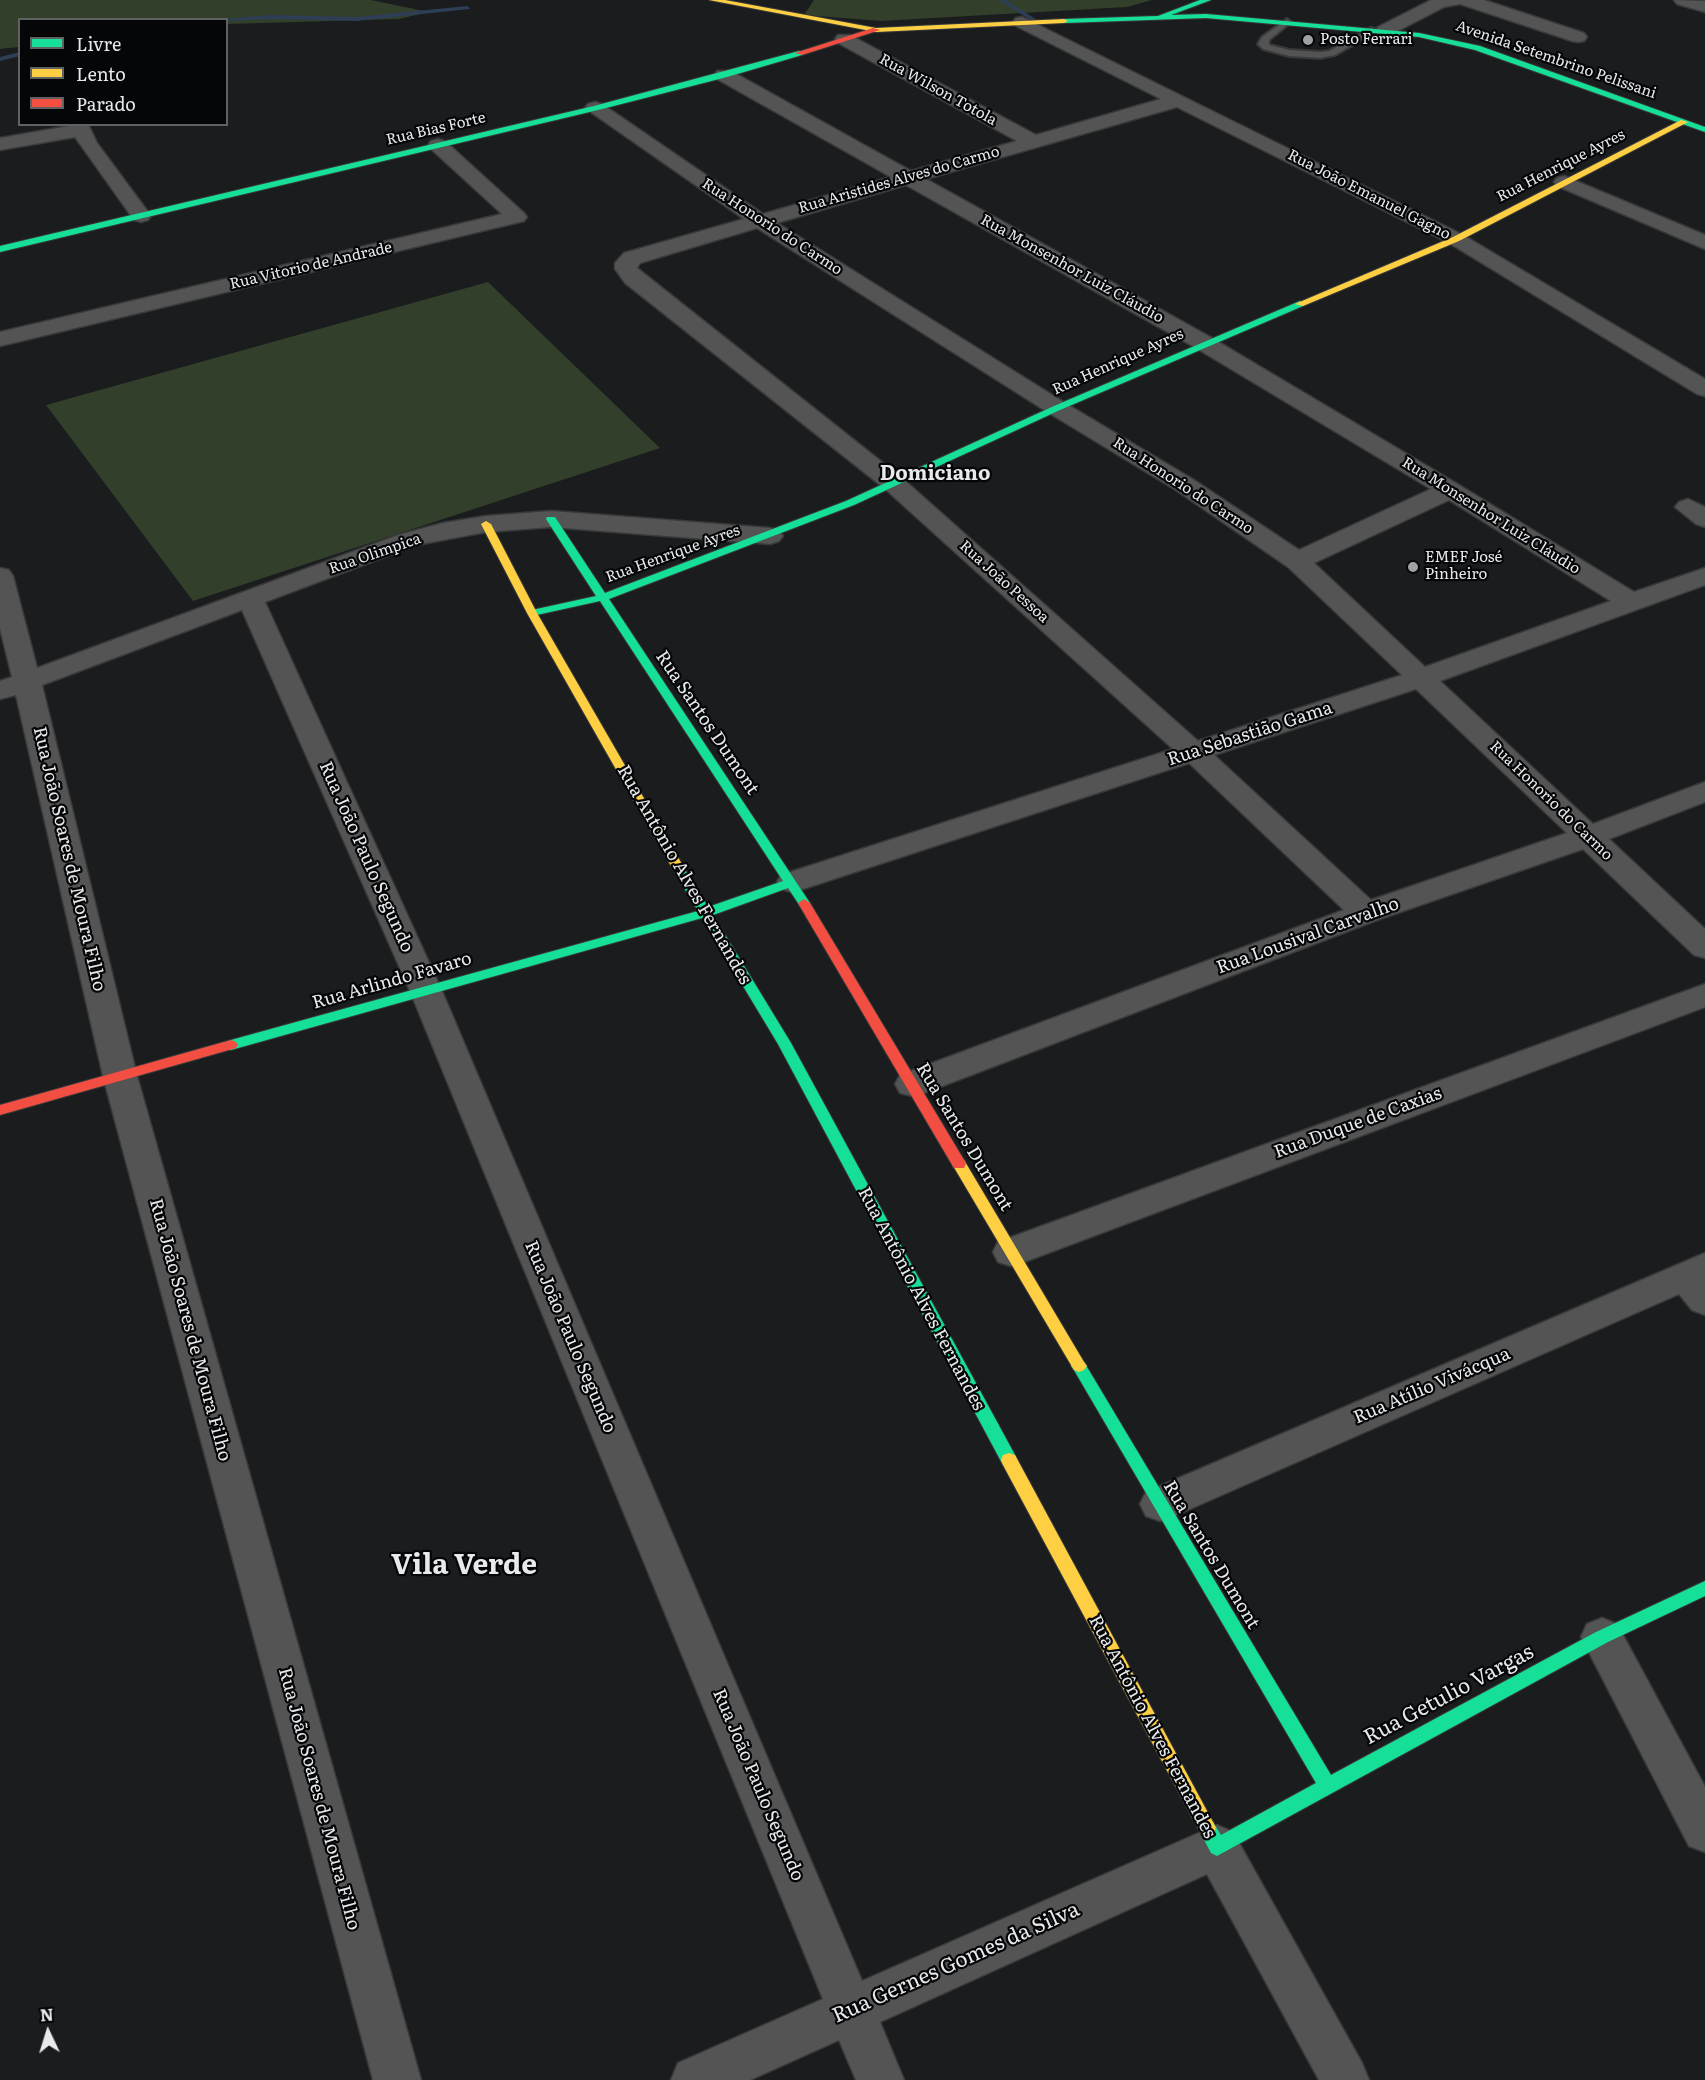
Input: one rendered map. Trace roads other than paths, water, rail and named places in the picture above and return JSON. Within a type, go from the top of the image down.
[{"type":"street","name":"Avenida Setembrino Pelissani","points":[[713,0],[876,30],[1161,16],[1206,16],[1419,35],[1477,48],[1705,130]]},
{"type":"street","points":[[1161,16],[1207,0]]},
{"type":"street","points":[[1379,30],[1439,3],[1454,0]]},
{"type":"street","points":[[1466,0],[1578,37]]},
{"type":"street","points":[[1683,0],[1705,7]]},
{"type":"street","name":"Rua João Emanuel Gagno","points":[[1022,22],[1456,239],[1705,388]]},
{"type":"street","name":"Rua Bias Forte","points":[[0,249],[595,108],[724,75],[876,30]]},
{"type":"street","name":"Rua Wilson Totola","points":[[844,39],[1032,141]]},
{"type":"street","name":"Rua Monsenhor Luiz Cláudio","points":[[724,75],[1204,343],[1450,490],[1631,602]]},
{"type":"street","name":"Rua Aristides Alves do Carmo","points":[[626,269],[626,263],[632,258],[1179,100]]},
{"type":"street","name":"Rua Honorio do Carmo","points":[[595,108],[760,221],[1057,408],[1185,485],[1297,561],[1705,947]]},
{"type":"street","name":"Rua Henrique Ayres","points":[[532,613],[601,598],[770,536],[850,503],[1204,343],[1456,239],[1698,114]]},
{"type":"street","points":[[0,144],[80,127],[88,144],[141,216]]},
{"type":"street","name":"Rua Vitorio de Andrade","points":[[0,339],[517,217],[438,146]]},
{"type":"street","points":[[1564,182],[1705,243]]},
{"type":"street","name":"Rua João Pessoa","points":[[626,269],[633,278],[893,483],[1194,752],[1366,914]]},
{"type":"street","points":[[1297,561],[1450,490]]},
{"type":"street","name":"Rua Olimpica","points":[[14,686],[407,540],[486,524],[551,519],[770,536]]},
{"type":"street","name":"Rua Santos Dumont","points":[[551,519],[601,598],[792,882],[1327,1785]]},
{"type":"street","name":"Rua Antônio Alves Fernandes","points":[[486,524],[532,613],[704,913],[784,1043],[1345,2080]]},
{"type":"street","name":"Rua João Soares de Moura Filho","points":[[0,576],[14,686],[397,2080]]},
{"type":"street","name":"Rua Sebastião Gama","points":[[792,882],[1421,678],[1705,576]]},
{"type":"street","name":"Rua João Paulo Segundo","points":[[250,599],[426,990],[880,2080]]},
{"type":"street","name":"Rua Lousival Carvalho","points":[[912,1084],[1366,914],[1590,836],[1705,791]]},
{"type":"street","name":"Rua Arlindo Favaro","points":[[0,1110],[704,913],[792,882]]},
{"type":"street","name":"Rua Duque de Caxias","points":[[1011,1252],[1705,995]]},
{"type":"street","name":"Rua Atílio Vivácqua","points":[[1160,1504],[1699,1281]]},
{"type":"street","name":"Rua Getulio Vargas","points":[[1217,1847],[1602,1637],[1705,1588]]},
{"type":"street","points":[[1602,1637],[1705,1832]]},
{"type":"street","name":"Rua Gernes Gomes da Silva","points":[[695,2080],[1217,1847]]},
{"type":"lane","points":[[1287,22],[1265,39],[1263,44],[1266,47],[1289,53],[1320,55],[1332,53],[1379,30]]},
{"type":"waterway","points":[[1002,0],[1034,20]]},
{"type":"waterway","points":[[228,19],[270,17],[357,19],[467,8]]},
{"type":"waterway","points":[[0,59],[18,54]]},
{"type":"place","name":"Posto Ferrari","points":[[1308,40]]},
{"type":"place","name":"EMEF José Pinheiro","points":[[1413,567]]},
{"type":"district","name":"Domiciano","points":[[935,474]]},
{"type":"district","name":"Vila Verde","points":[[464,1566]]}]
